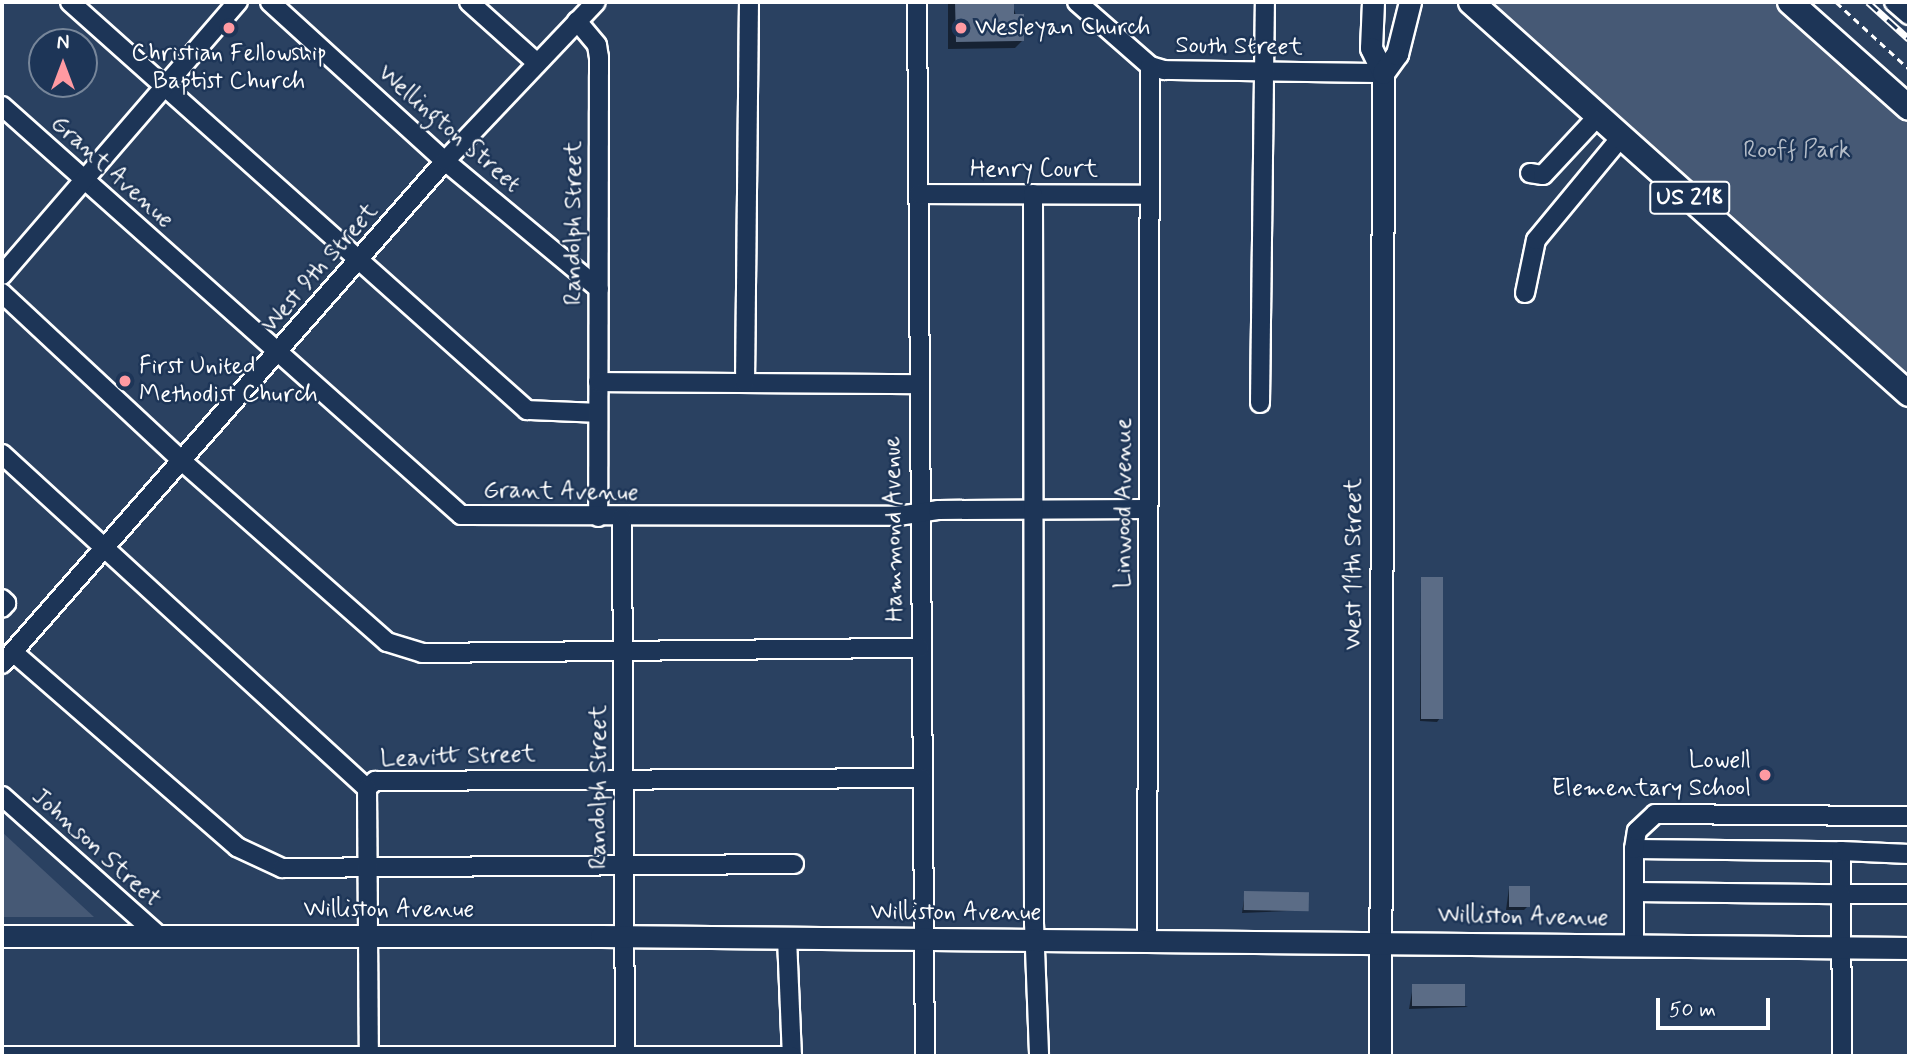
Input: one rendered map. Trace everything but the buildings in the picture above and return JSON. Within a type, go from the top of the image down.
[{"type":"highway","name":"US 218","points":[[1471,2],[1909,394]]},
{"type":"highway","points":[[1790,2],[1909,108]]},
{"type":"main road","name":"West 11th Street","points":[[1373,2],[1371,48],[1383,73],[1378,942],[1380,1056]]},
{"type":"main road","name":"West 11th Street","points":[[1383,73],[1397,54],[1410,2]]},
{"type":"main road","name":"Williston Avenue","points":[[2,936],[625,936],[1909,948]]},
{"type":"street","points":[[70,2],[527,410],[598,413]]},
{"type":"street","points":[[2,275],[238,2]]},
{"type":"street","name":"Wellington Street","points":[[270,2],[445,161],[598,289]]},
{"type":"street","points":[[469,2],[537,63]]},
{"type":"street","name":"West 9th Street","points":[[5,659],[183,462],[445,161],[596,2]]},
{"type":"street","points":[[745,383],[749,2]]},
{"type":"street","name":"Hammond Avenue","points":[[917,2],[918,513],[925,1056]]},
{"type":"street","name":"South Street","points":[[1077,2],[1150,66],[1181,74],[1383,73]]},
{"type":"street","points":[[1260,403],[1265,2]]},
{"type":"street","points":[[1894,2],[1909,15]]},
{"type":"street","name":"Randolph Street","points":[[577,21],[597,45],[599,57],[598,517]]},
{"type":"street","name":"Linwood Avenue","points":[[1147,940],[1150,66]]},
{"type":"street","name":"Grant Avenue","points":[[2,106],[461,515],[622,517],[1148,509]]},
{"type":"street","points":[[1530,173],[1543,175],[1598,116]]},
{"type":"street","points":[[1525,293],[1536,240],[1622,136]]},
{"type":"street","name":"Henry Court","points":[[918,194],[1149,195]]},
{"type":"street","points":[[1033,194],[1034,940],[1039,1056]]},
{"type":"street","points":[[2,293],[183,462],[387,642],[422,653],[920,649]]},
{"type":"street","points":[[598,382],[918,384]]},
{"type":"street","name":"Leavitt Street","points":[[2,454],[368,788],[375,781],[624,777],[922,778]]},
{"type":"street","name":"Randolph Street","points":[[622,517],[625,1055]]},
{"type":"street","points":[[2,599],[6,603],[2,608]]},
{"type":"street","points":[[5,659],[237,847],[282,868],[794,864]]},
{"type":"street","points":[[368,788],[369,1055]]},
{"type":"street","name":"Johnson Street","points":[[2,796],[158,935]]},
{"type":"street","points":[[1634,945],[1634,849],[1637,831],[1655,814],[1909,816]]},
{"type":"street","points":[[1634,849],[1909,854]]},
{"type":"street","points":[[1841,851],[1842,1056]]},
{"type":"street","points":[[1634,892],[1909,894]]},
{"type":"street","points":[[2,1056],[792,1056],[787,938]]},
{"type":"path","points":[[1836,2],[1909,69]]},
{"type":"green space","name":"Rooff Park","points":[[1471,2],[1790,2],[1909,108],[1909,394]]},
{"type":"green space","points":[[2,832],[94,917],[2,917]]},
{"type":"railway","points":[[1868,2],[1909,39]]},
{"type":"place","name":"Christian Fellowship Baptist Church","points":[[229,28]]},
{"type":"place","name":"Wesleyan Church","points":[[961,28]]},
{"type":"place","name":"First United Methodist Church","points":[[125,381]]},
{"type":"place","name":"Lowell Elementary School","points":[[1765,775]]}]
